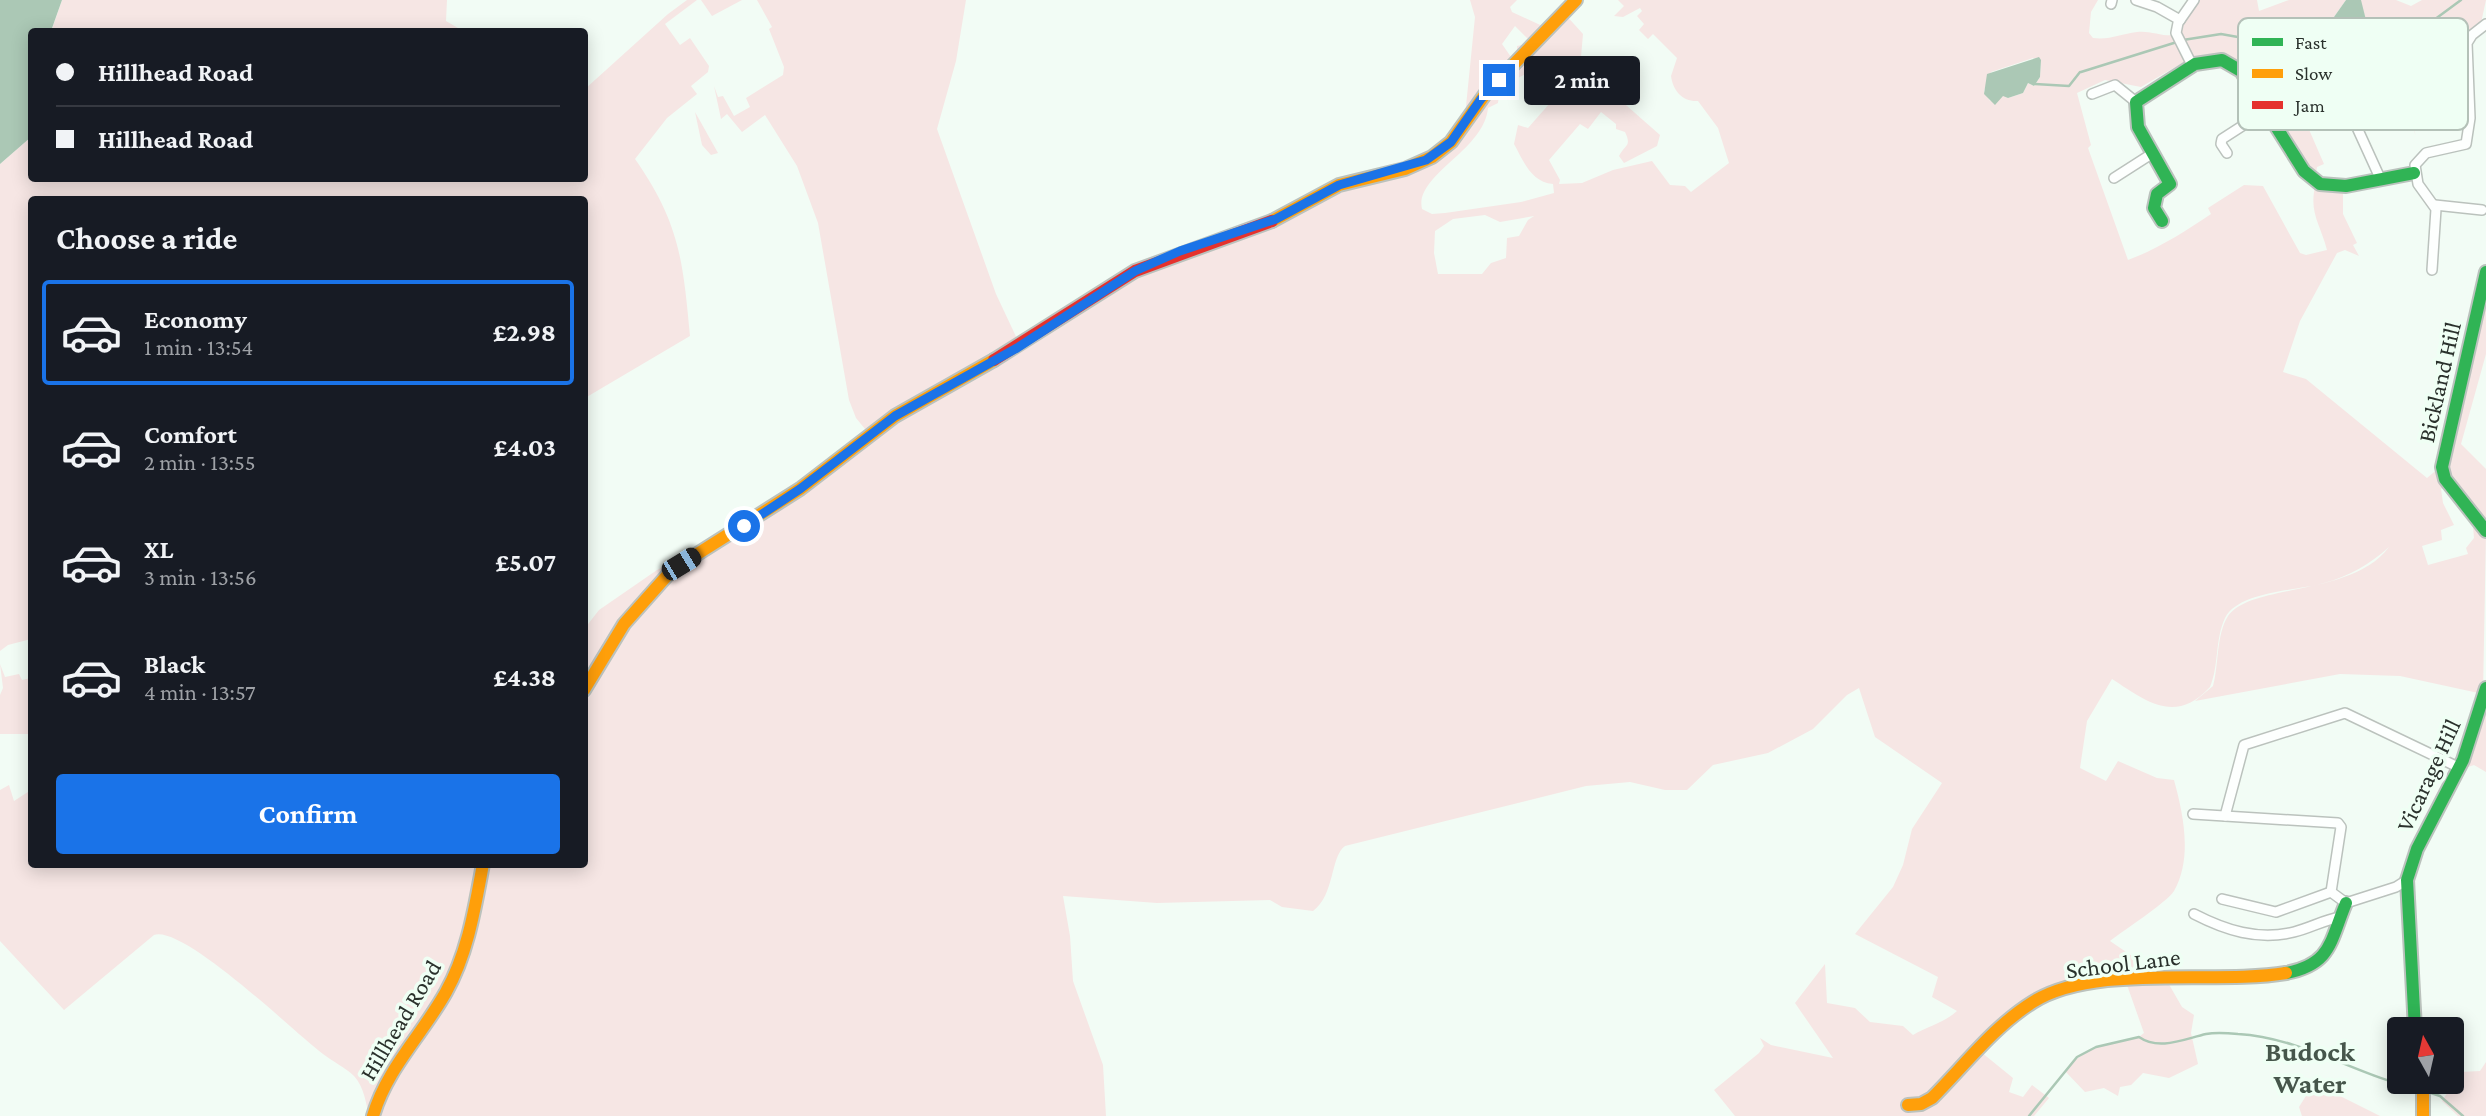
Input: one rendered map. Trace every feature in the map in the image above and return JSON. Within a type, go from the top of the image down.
[{"type":"street","points":[[588,683],[627,620],[678,566],[800,489],[905,410],[1017,348],[1135,271],[1180,251],[1276,219],[1339,185],[1405,169],[1432,157],[1451,142],[1486,93],[1576,0]]},
{"type":"street","points":[[2136,0],[2157,7],[2180,20]]},
{"type":"street","points":[[2192,65],[2179,42],[2176,29],[2194,0]]},
{"type":"street","points":[[2468,41],[2472,34],[2486,24]]},
{"type":"street","points":[[2136,102],[2192,65],[2214,58],[2228,61],[2238,70]]},
{"type":"street","points":[[2468,68],[2470,118],[2466,144],[2423,154],[2416,161],[2414,173],[2420,189],[2435,205],[2482,210]]},
{"type":"street","points":[[2092,94],[2115,85],[2136,102],[2137,122],[2170,184],[2157,194],[2154,208],[2162,221]]},
{"type":"street","points":[[2227,153],[2222,139],[2238,129]]},
{"type":"street","points":[[2279,130],[2304,171],[2316,183],[2343,189],[2380,178],[2414,173]]},
{"type":"street","points":[[2358,130],[2380,178]]},
{"type":"street","points":[[2114,178],[2152,153]]},
{"type":"street","points":[[2432,270],[2435,205]]},
{"type":"street","name":"Bickland Hill","points":[[2486,272],[2442,467],[2448,482],[2486,531]]},
{"type":"street","name":"Vicarage Hill","points":[[2407,880],[2421,841],[2460,768],[2486,688]]},
{"type":"street","points":[[2225,816],[2244,745],[2345,713],[2460,768]]},
{"type":"street","points":[[2193,814],[2339,823],[2341,827],[2332,892]]},
{"type":"street","name":"Hillhead Road","points":[[373,1116],[391,1072],[452,979],[469,930],[482,868]]},
{"type":"street","points":[[2332,892],[2346,903],[2396,887],[2407,880],[2414,1017]]},
{"type":"street","points":[[2227,903],[2279,914],[2332,892]]},
{"type":"street","name":"School Lane","points":[[1908,1105],[1921,1104],[1932,1098],[2007,1024],[2044,995],[2094,985],[2298,971],[2323,957],[2346,903]]},
{"type":"street","points":[[2194,914],[2226,928],[2259,935],[2281,934],[2340,917]]},
{"type":"street","points":[[2423,1094],[2423,1115]]},
{"type":"shaded area","points":[[0,0],[62,0],[52,28],[28,28],[28,140],[0,164]]},
{"type":"shaded area","points":[[62,0],[447,0],[446,21],[458,28],[52,28]]},
{"type":"shaded area","points":[[687,0],[697,0],[665,24],[680,45],[690,38],[709,66],[708,72],[691,86],[697,94],[667,118],[635,159],[662,203],[677,244],[690,336],[588,396],[588,196],[28,196],[28,640],[8,645],[0,651],[0,164],[28,140],[28,182],[588,182],[588,86]]},
{"type":"shaded area","points":[[701,0],[742,0],[712,16]]},
{"type":"shaded area","points":[[757,0],[966,0],[956,61],[937,129],[996,294],[1020,345],[1127,276],[1262,225],[1324,193],[1415,166],[1464,126],[1475,17],[1470,0],[1517,0],[1510,7],[1512,12],[1549,29],[1564,13],[1583,34],[1581,57],[1601,81],[1600,85],[1660,135],[1657,146],[1624,163],[1619,156],[1628,143],[1625,132],[1616,129],[1616,124],[1601,112],[1588,129],[1580,124],[1549,160],[1560,180],[1559,184],[1582,183],[1613,170],[1652,161],[1670,185],[1685,186],[1691,192],[1729,163],[1718,128],[1698,101],[1688,100],[1676,91],[1671,76],[1677,58],[1653,34],[1648,39],[1639,30],[1644,24],[1637,16],[1642,11],[1640,8],[1623,17],[1614,16],[1624,6],[1618,0],[2098,0],[2091,12],[2089,33],[2093,38],[2110,38],[2142,32],[2176,35],[2194,0],[2257,0],[2259,11],[2289,0],[2346,0],[2333,18],[2238,18],[2238,70],[2233,63],[2189,59],[2141,87],[2105,80],[2077,93],[2091,145],[2088,148],[2128,260],[2191,227],[2211,214],[2208,208],[2244,185],[2263,186],[2300,253],[2306,255],[2327,250],[2314,210],[2316,183],[2343,189],[2343,214],[2357,243],[2353,245],[2359,256],[2345,250],[2337,253],[2300,321],[2283,372],[2306,379],[2427,478],[2440,467],[2486,272],[2486,354],[2461,444],[2486,469],[2486,531],[2448,483],[2441,489],[2443,503],[2454,525],[2441,530],[2442,540],[2422,546],[2428,565],[2468,554],[2466,548],[2474,538],[2473,526],[2464,515],[2470,511],[2486,533],[2483,694],[2400,676],[2340,674],[2195,701],[2213,686],[2221,632],[2228,616],[2240,606],[2258,598],[2313,586],[2255,597],[2232,609],[2222,626],[2210,687],[2185,705],[2161,706],[2112,679],[2087,721],[2080,768],[2106,781],[2118,761],[2157,778],[2174,780],[2183,821],[2183,864],[2180,878],[2170,896],[2110,941],[2157,973],[2050,990],[1981,1052],[2013,1078],[2009,1092],[2023,1097],[2032,1085],[2049,1098],[2034,1116],[1735,1116],[1714,1090],[1759,1053],[1764,1046],[1760,1038],[1771,1045],[1833,1058],[1795,1003],[1825,964],[1827,1003],[1855,1008],[1870,1022],[1903,1026],[1913,1035],[1947,1019],[1957,1011],[1932,997],[1938,977],[1855,934],[1893,887],[1903,865],[1912,829],[1942,783],[1875,737],[1859,688],[1847,695],[1813,729],[1768,753],[1713,765],[1687,790],[1665,790],[1630,782],[1586,786],[1345,846],[1340,851],[1325,896],[1313,911],[1282,907],[1270,900],[1157,903],[1063,896],[1070,936],[1073,981],[1103,1065],[1106,1116],[369,1116],[362,1090],[350,1073],[323,1054],[214,963],[169,936],[154,935],[64,1010],[0,941],[0,790],[9,785],[14,801],[28,792],[28,868],[588,868],[588,624],[599,610],[657,570],[680,558],[695,556],[870,435],[856,418],[849,400],[818,223],[797,166],[765,115],[742,132],[727,114],[721,119],[714,86],[718,97],[723,96],[734,116],[750,107],[746,98],[783,75],[784,67],[769,29],[772,27]],"holes":[[[1515,26],[1528,39],[1526,44],[1517,46],[1517,52],[1511,57],[1502,44]],[[2033,58],[2041,60],[2040,77],[2034,86],[2028,83],[2023,93],[2008,98],[2003,95],[1990,101],[1984,91],[1991,72]],[[1538,66],[1549,66],[1545,79],[1556,87],[1558,94],[1528,128],[1518,125],[1514,144],[1534,175],[1553,184],[1554,193],[1521,202],[1445,213],[1432,214],[1422,209],[1422,197],[1428,185],[1475,137],[1484,123],[1488,108],[1498,103],[1502,92],[1512,82],[1535,72]],[[1485,215],[1500,222],[1534,216],[1528,220],[1519,236],[1507,238],[1506,258],[1491,263],[1482,274],[1438,274],[1434,253],[1435,231],[1453,219]],[[2389,547],[2372,563],[2351,574],[2328,582],[2324,583],[2359,569]]]},
{"type":"shaded area","points":[[2346,0],[2361,0],[2366,18],[2333,18]]},
{"type":"shaded area","points":[[2360,0],[2396,0],[2411,6],[2422,0],[2486,0],[2481,23],[2468,31],[2468,18],[2365,18]]},
{"type":"shaded area","points":[[2039,57],[2040,77],[2034,86],[2028,83],[2023,93],[2008,98],[2003,96],[1995,105],[1984,94],[1987,74]]},
{"type":"shaded area","points":[[695,112],[718,153],[711,155],[702,145]]},
{"type":"shaded area","points":[[2278,130],[2309,130],[2324,164],[2317,167],[2316,174],[2311,178]]},
{"type":"shaded area","points":[[0,664],[5,677],[19,674],[22,680],[28,679],[28,734],[0,734],[0,695],[3,688]]},
{"type":"shaded area","points":[[2486,705],[2486,772],[2474,765],[2465,768]]},
{"type":"shaded area","points":[[2167,981],[2182,1007],[2194,1015],[2191,1033],[2198,1064],[2169,1078],[2143,1073],[2131,1085],[2120,1087],[2118,1096],[2104,1088],[2085,1092],[2065,1071],[2073,1063],[2098,1047],[2139,1037],[2144,1033],[2127,985]]},
{"type":"shaded area","points":[[2486,1062],[2486,1116],[2458,1116],[2442,1101],[2447,1094],[2464,1094],[2464,1072],[2480,1071]]},
{"type":"shaded area","points":[[2314,1083],[2380,1116],[2302,1116],[2299,1107]]},
{"type":"waterway","points":[[2437,18],[2461,0]]},
{"type":"waterway","points":[[2183,40],[2221,34],[2238,37]]},
{"type":"waterway","points":[[2081,72],[2177,42]]},
{"type":"waterway","points":[[2035,84],[2069,86],[2080,72]]},
{"type":"waterway","points":[[2029,1116],[2077,1057],[2096,1047],[2139,1037],[2163,1044],[2214,1033],[2262,1037],[2307,1049],[2387,1080]]},
{"type":"waterway","points":[[2434,1094],[2463,1116]]},
{"type":"traffic: fast","points":[[2162,221],[2154,208],[2157,194],[2170,184],[2138,127],[2136,102],[2195,64],[2222,60],[2238,69]]},
{"type":"traffic: fast","points":[[2278,130],[2304,171],[2320,184],[2346,186],[2414,173]]},
{"type":"traffic: fast","points":[[2486,272],[2442,467],[2445,479],[2486,531]]},
{"type":"traffic: fast","points":[[2414,1017],[2407,880],[2417,849],[2463,760],[2486,688]]},
{"type":"traffic: fast","points":[[2286,973],[2313,964],[2321,957],[2332,939],[2346,903]]},
{"type":"traffic: slow","points":[[1272,221],[1339,185],[1405,169],[1432,157],[1451,142],[1486,93],[1576,0]]},
{"type":"traffic: slow","points":[[588,683],[624,624],[672,570],[800,489],[895,416],[994,360]]},
{"type":"traffic: slow","points":[[373,1116],[387,1082],[437,1008],[454,977],[470,930],[482,868]]},
{"type":"traffic: slow","points":[[1908,1105],[1921,1104],[1932,1098],[2005,1023],[2033,1002],[2059,990],[2122,979],[2286,973]]},
{"type":"traffic: slow","points":[[2423,1094],[2423,1116]]},
{"type":"traffic: jam","points":[[994,360],[1135,271],[1272,221]]},
{"type":"district","name":"Budock Water","points":[[2310,1067]]},
{"type":"route","points":[[744,526],[800,489],[895,416],[1017,348],[1135,271],[1180,251],[1276,219],[1339,185],[1397,171],[1426,160],[1451,142],[1481,99],[1499,80]]}]
